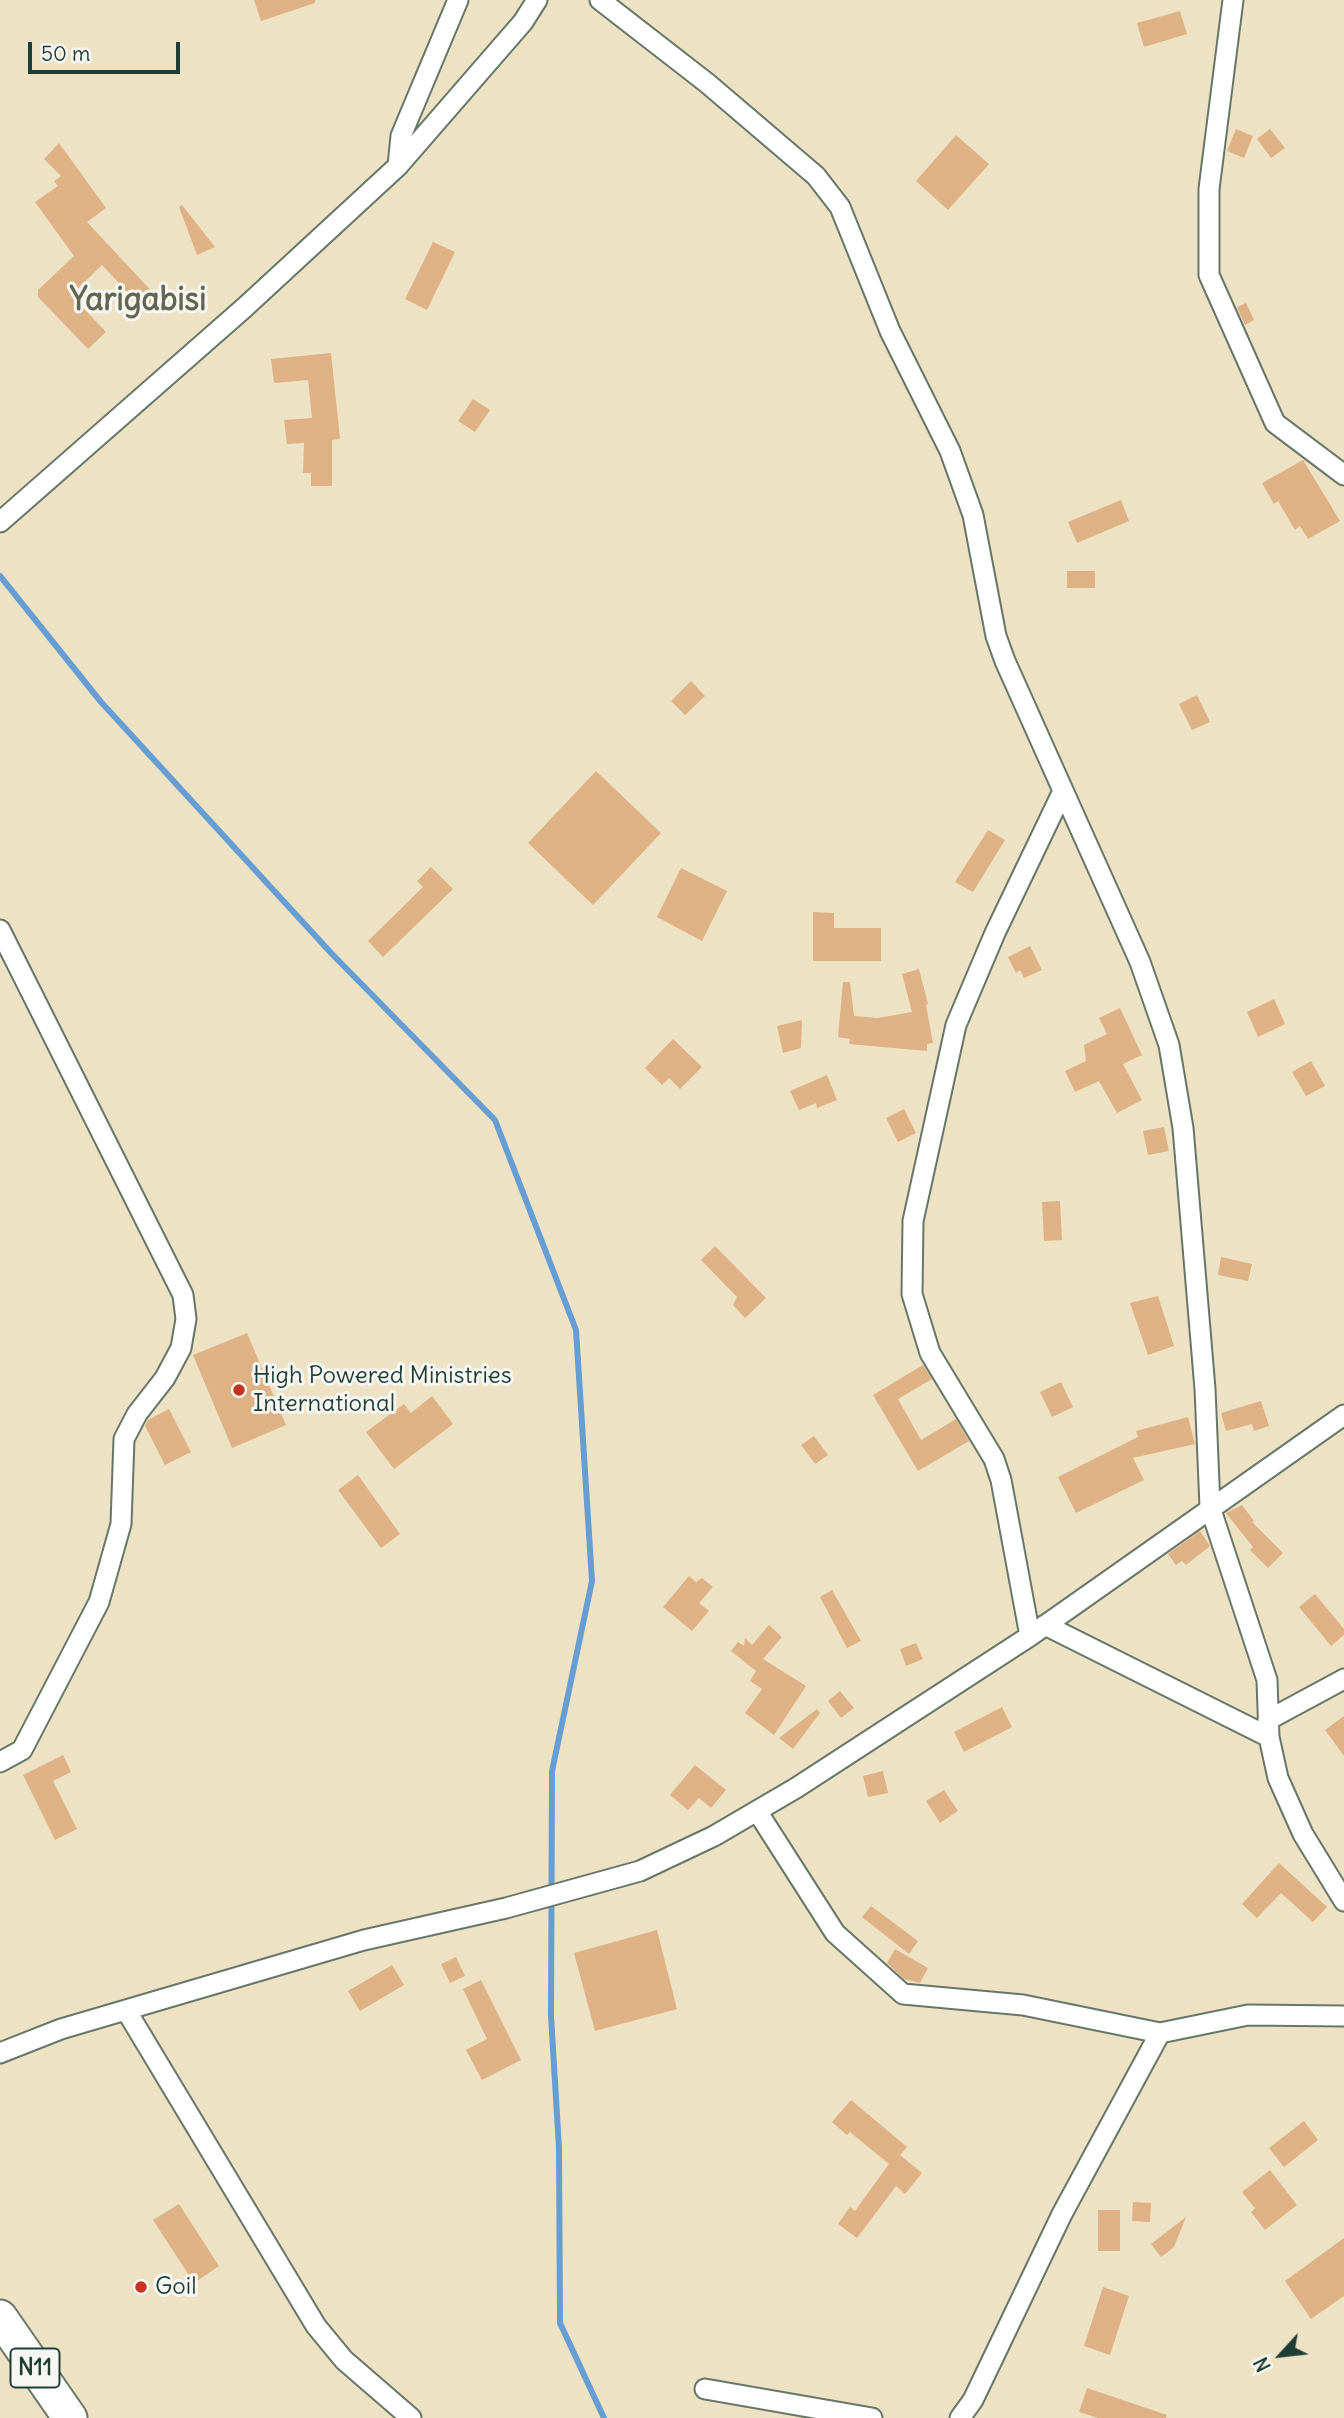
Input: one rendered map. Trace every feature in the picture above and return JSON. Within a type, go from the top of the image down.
[{"type":"highway","name":"N11","points":[[0,2317],[70,2418]]},
{"type":"street","points":[[398,166],[401,136],[458,0]]},
{"type":"street","points":[[0,522],[233,317],[398,166],[523,22],[537,0]]},
{"type":"street","points":[[600,0],[707,83],[816,176],[840,207],[890,331],[950,451],[973,515],[996,636],[1140,962],[1169,1045],[1183,1128],[1205,1389],[1210,1507],[1267,1680],[1268,1729],[1278,1778],[1303,1834],[1344,1901]]},
{"type":"street","points":[[1233,0],[1209,189],[1209,275],[1275,422],[1344,475]]},
{"type":"street","points":[[1038,1631],[994,1460],[930,1353],[912,1294],[913,1221],[956,1025],[995,933],[1063,791]]},
{"type":"street","points":[[0,930],[183,1295],[186,1319],[181,1348],[165,1378],[137,1414],[124,1439],[121,1524],[99,1602],[22,1750],[0,1762]]},
{"type":"street","points":[[0,2053],[61,2029],[364,1940],[506,1908],[640,1871],[714,1836],[1038,1631],[1210,1507],[1344,1415]]},
{"type":"street","points":[[1038,1631],[1268,1729]]},
{"type":"street","points":[[1268,1729],[1344,1679]]},
{"type":"street","points":[[757,1811],[835,1933],[903,1994],[1023,2005],[1160,2033],[1248,2015],[1344,2016]]},
{"type":"street","points":[[125,2010],[316,2326],[344,2360],[411,2418]]},
{"type":"street","points":[[960,2418],[973,2400],[1062,2214],[1160,2033]]},
{"type":"street","points":[[705,2389],[872,2418]]},
{"type":"building","points":[[254,0],[315,0],[315,3],[261,21]]},
{"type":"building","points":[[1180,11],[1187,34],[1144,47],[1137,23]]},
{"type":"building","points":[[1236,129],[1253,136],[1244,158],[1227,151]]},
{"type":"building","points":[[1270,129],[1285,148],[1271,158],[1257,139]]},
{"type":"building","points":[[956,135],[989,164],[948,210],[916,181]]},
{"type":"building","points":[[59,143],[106,208],[87,222],[159,299],[146,312],[102,265],[71,295],[106,332],[88,349],[38,297],[38,290],[74,256],[35,202],[58,186],[54,181],[61,176],[44,159]]},
{"type":"building","points":[[182,205],[215,247],[197,255],[179,207]]},
{"type":"building","points":[[433,242],[455,252],[427,310],[405,299]]},
{"type":"building","points":[[1246,303],[1254,320],[1245,325],[1237,307]]},
{"type":"building","points":[[331,353],[340,439],[332,440],[332,486],[311,486],[311,473],[303,473],[304,443],[287,444],[284,420],[312,418],[308,380],[274,383],[271,359]]},
{"type":"building","points":[[473,399],[490,410],[475,432],[458,421]]},
{"type":"building","points":[[1303,460],[1340,521],[1308,539],[1300,526],[1295,530],[1278,501],[1274,504],[1262,483]]},
{"type":"building","points":[[1121,500],[1129,521],[1077,543],[1068,522]]},
{"type":"building","points":[[1067,571],[1095,571],[1095,588],[1067,588]]},
{"type":"building","points":[[691,681],[705,696],[685,715],[671,701]]},
{"type":"building","points":[[1197,695],[1210,722],[1192,730],[1179,704]]},
{"type":"building","points":[[596,771],[661,833],[593,905],[528,843]]},
{"type":"building","points":[[988,830],[1005,840],[973,892],[955,882]]},
{"type":"building","points":[[431,867],[453,889],[383,957],[368,941],[423,887],[417,881]]},
{"type":"building","points":[[681,868],[727,891],[702,941],[657,917]]},
{"type":"building","points":[[813,912],[834,913],[834,928],[881,928],[881,961],[813,961]]},
{"type":"building","points":[[1030,946],[1042,970],[1024,978],[1020,970],[1016,973],[1008,957]]},
{"type":"building","points":[[919,969],[928,1004],[926,1005],[933,1043],[927,1044],[927,1051],[849,1044],[850,1039],[838,1037],[843,982],[850,982],[854,1016],[878,1018],[912,1012],[902,974]]},
{"type":"building","points":[[1274,999],[1285,1024],[1258,1037],[1247,1012]]},
{"type":"building","points":[[1120,1008],[1142,1055],[1123,1064],[1142,1100],[1117,1113],[1099,1081],[1075,1092],[1065,1071],[1086,1061],[1084,1045],[1107,1034],[1099,1018]]},
{"type":"building","points":[[802,1020],[801,1048],[783,1053],[777,1026]]},
{"type":"building","points":[[673,1039],[702,1067],[680,1089],[669,1078],[662,1085],[645,1068]]},
{"type":"building","points":[[1311,1061],[1325,1086],[1306,1096],[1292,1072]]},
{"type":"building","points":[[827,1075],[837,1100],[817,1108],[816,1103],[799,1110],[790,1091]]},
{"type":"building","points":[[904,1109],[916,1133],[898,1142],[886,1118]]},
{"type":"building","points":[[1164,1127],[1169,1151],[1148,1155],[1143,1131]]},
{"type":"building","points":[[1060,1201],[1062,1240],[1044,1241],[1042,1202]]},
{"type":"building","points":[[715,1246],[766,1298],[745,1318],[733,1305],[737,1297],[701,1260]]},
{"type":"building","points":[[1221,1257],[1252,1264],[1248,1281],[1218,1275]]},
{"type":"building","points":[[1158,1296],[1174,1346],[1148,1355],[1130,1303]]},
{"type":"building","name":"High Powered Ministries International","points":[[247,1333],[286,1425],[232,1448],[193,1355]]},
{"type":"building","points":[[923,1365],[932,1379],[898,1399],[921,1440],[956,1419],[969,1441],[918,1471],[873,1395]]},
{"type":"building","points":[[1061,1382],[1073,1407],[1052,1417],[1040,1392]]},
{"type":"building","points":[[432,1396],[453,1424],[394,1469],[366,1432],[404,1404],[411,1413]]},
{"type":"building","points":[[1261,1401],[1269,1426],[1254,1431],[1252,1424],[1226,1431],[1221,1413]]},
{"type":"building","points":[[169,1409],[191,1452],[165,1465],[145,1426],[148,1420]]},
{"type":"building","points":[[1188,1417],[1195,1444],[1133,1458],[1144,1480],[1076,1513],[1058,1477],[1138,1437],[1136,1431]]},
{"type":"building","points":[[814,1436],[828,1455],[815,1464],[801,1445]]},
{"type":"building","points":[[358,1475],[400,1534],[381,1548],[338,1490]]},
{"type":"building","points":[[1242,1505],[1254,1521],[1252,1522],[1283,1553],[1268,1568],[1250,1550],[1253,1547],[1226,1513]]},
{"type":"building","points":[[1200,1531],[1210,1546],[1186,1565],[1182,1561],[1176,1565],[1168,1554]]},
{"type":"building","points":[[689,1576],[696,1582],[702,1578],[713,1587],[699,1603],[709,1611],[692,1631],[663,1607]]},
{"type":"building","points":[[832,1590],[861,1641],[847,1648],[820,1597]]},
{"type":"building","points":[[1315,1594],[1344,1629],[1344,1635],[1331,1646],[1299,1607]]},
{"type":"building","points":[[769,1625],[782,1637],[763,1659],[806,1686],[774,1735],[745,1713],[762,1689],[750,1681],[756,1671],[731,1651],[738,1642],[744,1646],[745,1638],[752,1645]]},
{"type":"building","points":[[916,1643],[923,1659],[906,1666],[900,1649]]},
{"type":"building","points":[[840,1691],[854,1708],[841,1718],[828,1701]]},
{"type":"building","points":[[1002,1707],[1012,1727],[964,1752],[954,1732]]},
{"type":"building","points":[[817,1709],[820,1713],[793,1749],[779,1738]]},
{"type":"building","points":[[1344,1716],[1344,1756],[1325,1730]]},
{"type":"building","points":[[63,1755],[71,1772],[53,1781],[77,1829],[55,1840],[23,1775]]},
{"type":"building","points":[[695,1765],[726,1790],[711,1808],[699,1798],[688,1810],[670,1795]]},
{"type":"building","points":[[883,1771],[888,1793],[868,1797],[863,1776]]},
{"type":"building","points":[[944,1790],[958,1811],[940,1823],[926,1801]]},
{"type":"building","points":[[1279,1863],[1327,1907],[1313,1922],[1281,1893],[1257,1918],[1242,1904]]},
{"type":"building","points":[[871,1906],[918,1941],[909,1954],[862,1917]]},
{"type":"building","points":[[657,1930],[677,2009],[595,2031],[574,1953]]},
{"type":"building","points":[[895,1949],[928,1968],[920,1983],[904,1979],[887,1963]]},
{"type":"building","points":[[456,1957],[465,1976],[450,1983],[441,1964]]},
{"type":"building","points":[[392,1965],[404,1985],[360,2011],[348,1991]]},
{"type":"building","points":[[481,1980],[521,2060],[482,2080],[466,2050],[487,2039],[463,1989]]},
{"type":"building","points":[[851,2100],[907,2147],[900,2155],[922,2173],[905,2194],[896,2186],[857,2238],[838,2224],[850,2207],[855,2211],[889,2164],[850,2132],[847,2135],[832,2122]]},
{"type":"building","points":[[1304,2121],[1318,2140],[1284,2167],[1269,2148]]},
{"type":"building","points":[[1270,2170],[1297,2205],[1265,2230],[1251,2212],[1255,2208],[1242,2192]]},
{"type":"building","points":[[1133,2202],[1151,2203],[1150,2222],[1132,2221]]},
{"type":"building","points":[[179,2204],[219,2266],[194,2283],[153,2220]]},
{"type":"building","points":[[1098,2210],[1120,2210],[1120,2251],[1098,2251]]},
{"type":"building","points":[[1186,2217],[1174,2247],[1161,2257],[1151,2244]]},
{"type":"building","points":[[1344,2238],[1344,2296],[1311,2319],[1285,2281]]},
{"type":"building","points":[[1103,2287],[1129,2296],[1110,2355],[1084,2346]]},
{"type":"building","points":[[1087,2388],[1167,2415],[1166,2418],[1098,2418],[1079,2412]]},
{"type":"waterway","points":[[0,576],[101,702],[332,954],[495,1120],[576,1330],[592,1581],[552,1771],[551,2016],[559,2148],[560,2323],[604,2418]]},
{"type":"place","name":"High Powered Ministries International","points":[[239,1390]]},
{"type":"place","name":"Goil","points":[[141,2287]]},
{"type":"district","name":"Yarigabisi","points":[[138,301]]}]
